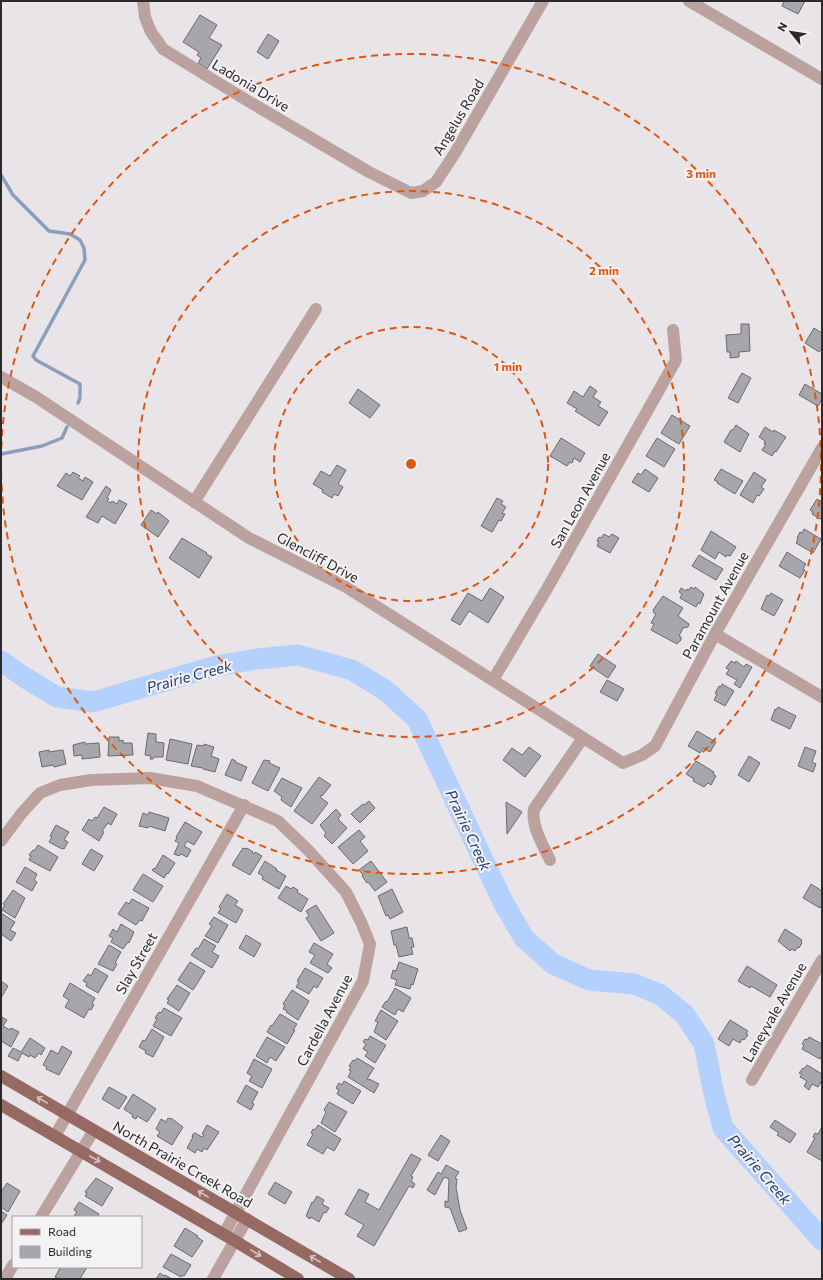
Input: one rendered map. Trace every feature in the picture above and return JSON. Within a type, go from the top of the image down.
[{"type":"main road","name":"North Prairie Creek Road","points":[[1,1076],[349,1279]]},
{"type":"main road","points":[[1,1104],[224,1234],[298,1279]]},
{"type":"street","name":"Ladonia Drive","points":[[144,1],[145,17],[151,32],[163,49],[369,172]]},
{"type":"street","name":"Angelus Road","points":[[369,172],[411,193],[423,191],[436,182],[455,153],[543,1]]},
{"type":"street","points":[[689,1],[822,79]]},
{"type":"street","points":[[194,502],[316,309]]},
{"type":"street","name":"San Leon Avenue","points":[[493,680],[548,587],[676,360],[673,330]]},
{"type":"street","name":"Glencliff Drive","points":[[1,377],[36,397],[249,538],[346,587],[623,763]]},
{"type":"street","name":"Paramount Avenue","points":[[623,763],[642,755],[654,746],[715,634],[822,448]]},
{"type":"street","points":[[715,634],[822,697]]},
{"type":"street","points":[[550,860],[537,830],[533,814],[534,809],[583,738]]},
{"type":"street","name":"Cardella Avenue","points":[[1,841],[21,814],[40,793],[60,785],[91,780],[150,778],[197,786],[244,805],[278,821],[308,850],[346,892],[370,944],[363,981],[224,1234]]},
{"type":"street","name":"Slay Street","points":[[55,1136],[244,805]]},
{"type":"street","name":"Laneyvale Avenue","points":[[752,1080],[822,960]]},
{"type":"street","points":[[42,1216],[94,1130]]},
{"type":"street","points":[[213,1279],[247,1219]]},
{"type":"street","points":[[5,1279],[12,1267]]},
{"type":"building","points":[[784,1],[805,1],[798,14],[782,6]]},
{"type":"building","points":[[200,15],[217,25],[209,38],[222,45],[207,69],[198,63],[201,58],[197,55],[199,52],[183,42]]},
{"type":"building","points":[[268,34],[279,41],[268,59],[257,52]]},
{"type":"building","points":[[741,324],[749,324],[750,351],[739,352],[739,357],[730,358],[730,352],[727,352],[726,335],[741,334]]},
{"type":"building","points":[[814,328],[822,333],[822,348],[819,352],[805,343]]},
{"type":"building","points":[[742,373],[751,378],[738,403],[728,398]]},
{"type":"building","points":[[805,384],[822,394],[822,399],[818,406],[799,395]]},
{"type":"building","points":[[590,386],[597,391],[593,397],[601,402],[598,406],[608,412],[599,426],[575,411],[577,409],[567,403],[574,391],[583,397]]},
{"type":"building","points":[[358,389],[380,405],[370,418],[349,403]]},
{"type":"building","points":[[672,415],[690,426],[679,444],[661,433]]},
{"type":"building","points":[[736,425],[749,434],[740,452],[724,442],[731,430],[733,430]]},
{"type":"building","points":[[765,427],[786,437],[772,456],[762,450],[766,444],[764,444],[765,441],[759,437]]},
{"type":"building","points":[[561,438],[585,453],[580,462],[574,458],[572,463],[570,462],[567,466],[550,456]]},
{"type":"building","points":[[657,438],[675,449],[664,467],[646,456]]},
{"type":"building","points":[[337,465],[346,470],[338,484],[343,487],[338,496],[334,494],[332,498],[313,484],[321,471],[330,476]]},
{"type":"building","points":[[645,469],[658,478],[649,492],[632,482],[638,473],[641,475]]},
{"type":"building","points":[[721,469],[743,481],[735,494],[714,480]]},
{"type":"building","points":[[73,472],[80,476],[78,478],[83,481],[85,477],[93,482],[82,500],[57,486],[66,473],[70,476]]},
{"type":"building","points":[[754,472],[766,480],[761,487],[764,489],[759,496],[757,495],[753,503],[740,495]]},
{"type":"building","points":[[106,486],[111,490],[107,501],[111,503],[112,501],[117,504],[119,500],[127,504],[115,524],[102,516],[98,523],[86,517]]},
{"type":"building","points":[[497,498],[503,501],[501,504],[506,507],[502,513],[505,514],[501,521],[499,520],[492,532],[481,526]]},
{"type":"building","points":[[817,499],[820,501],[822,500],[822,520],[812,514],[813,512],[810,510]]},
{"type":"building","points":[[151,510],[157,514],[158,512],[169,521],[158,537],[141,525]]},
{"type":"building","points":[[804,529],[821,539],[813,553],[796,543],[800,532],[802,533]]},
{"type":"building","points":[[711,531],[736,547],[730,556],[727,555],[726,557],[719,552],[715,559],[701,550]]},
{"type":"building","points":[[604,534],[609,537],[612,534],[619,538],[610,553],[597,546],[599,537],[601,538]]},
{"type":"building","points":[[182,538],[212,557],[199,578],[169,558]]},
{"type":"building","points":[[787,552],[806,564],[803,569],[805,570],[800,578],[779,566]]},
{"type":"building","points":[[699,555],[723,569],[716,580],[692,566]]},
{"type":"building","points":[[691,587],[694,589],[695,587],[704,594],[700,604],[698,603],[696,607],[680,598],[682,594],[679,592],[681,588],[686,591]]},
{"type":"building","points":[[490,588],[504,597],[488,623],[469,611],[460,625],[451,620],[468,593],[482,601]]},
{"type":"building","points":[[771,593],[783,600],[774,616],[761,609],[767,595],[769,596]]},
{"type":"building","points":[[663,596],[683,608],[678,616],[689,624],[688,627],[683,628],[679,636],[681,637],[681,640],[677,644],[651,630],[654,624],[651,623],[656,614],[653,610]]},
{"type":"building","points":[[598,654],[616,666],[608,678],[590,666]]},
{"type":"building","points":[[731,661],[735,663],[736,661],[744,667],[746,664],[752,667],[740,688],[734,684],[737,680],[726,674],[729,670],[726,668]]},
{"type":"building","points":[[607,680],[624,689],[617,701],[600,692]]},
{"type":"building","points":[[722,684],[734,691],[725,706],[714,700],[717,694],[715,693]]},
{"type":"building","points":[[778,707],[796,716],[790,729],[771,720],[775,709],[776,710]]},
{"type":"building","points":[[697,731],[716,742],[710,752],[703,748],[700,753],[688,746]]},
{"type":"building","points":[[148,733],[156,734],[156,742],[164,743],[163,757],[154,757],[153,759],[150,759],[151,756],[145,755]]},
{"type":"building","points":[[109,737],[119,737],[119,741],[123,740],[123,743],[132,743],[133,755],[108,756]]},
{"type":"building","points":[[170,739],[192,744],[188,764],[166,760]]},
{"type":"building","points":[[85,742],[85,744],[99,743],[100,757],[82,759],[82,755],[74,756],[73,745]]},
{"type":"building","points":[[204,744],[214,747],[211,756],[219,759],[215,772],[191,766],[197,745],[204,746]]},
{"type":"building","points":[[529,747],[541,756],[525,777],[503,760],[512,748],[522,755]]},
{"type":"building","points":[[805,747],[816,751],[812,762],[816,764],[813,772],[798,766]]},
{"type":"building","points":[[49,750],[49,752],[63,750],[66,764],[54,767],[53,765],[42,767],[39,752]]},
{"type":"building","points":[[749,756],[760,763],[749,782],[738,775]]},
{"type":"building","points":[[232,759],[236,761],[235,762],[247,767],[241,781],[225,775]]},
{"type":"building","points":[[264,760],[270,761],[269,763],[280,768],[268,791],[252,783]]},
{"type":"building","points":[[696,761],[714,772],[713,774],[716,776],[711,785],[708,783],[704,787],[693,781],[694,779],[686,774]]},
{"type":"building","points":[[319,777],[331,785],[320,797],[328,803],[312,824],[294,811]]},
{"type":"building","points":[[282,778],[302,788],[291,807],[281,800],[282,797],[274,791]]},
{"type":"building","points":[[369,801],[375,808],[360,823],[351,814]]},
{"type":"building","points":[[506,802],[522,812],[507,834]]},
{"type":"building","points":[[104,807],[117,814],[111,825],[108,823],[102,831],[104,832],[99,841],[82,830],[89,819],[92,821],[95,817],[97,818]]},
{"type":"building","points":[[336,809],[341,815],[338,819],[347,828],[332,844],[324,836],[326,833],[320,825]]},
{"type":"building","points":[[149,812],[169,818],[165,831],[149,826],[148,828],[139,826],[143,813],[148,815]]},
{"type":"building","points":[[185,822],[202,832],[194,845],[187,841],[184,846],[191,850],[187,857],[181,854],[179,856],[174,854],[179,843],[175,841],[177,838],[176,837]]},
{"type":"building","points":[[56,825],[69,832],[64,840],[68,842],[64,849],[49,842],[52,837],[50,836]]},
{"type":"building","points":[[359,830],[365,837],[360,841],[368,851],[353,864],[338,847]]},
{"type":"building","points":[[38,845],[58,857],[50,871],[29,860],[31,856],[29,855]]},
{"type":"building","points":[[243,848],[247,848],[253,852],[252,853],[254,854],[255,852],[262,856],[250,875],[232,865]]},
{"type":"building","points":[[91,849],[103,856],[94,871],[82,864]]},
{"type":"building","points":[[163,855],[175,863],[164,878],[152,870],[154,868],[155,869]]},
{"type":"building","points":[[265,861],[286,876],[279,889],[262,879],[263,876],[258,873]]},
{"type":"building","points":[[371,861],[387,882],[375,891],[368,882],[367,883],[359,870]]},
{"type":"building","points":[[25,867],[37,874],[34,880],[37,882],[32,891],[16,882]]},
{"type":"building","points":[[143,874],[163,886],[153,902],[133,890]]},
{"type":"building","points":[[811,884],[822,891],[822,905],[820,908],[803,898]]},
{"type":"building","points":[[286,886],[291,889],[293,887],[298,890],[297,892],[308,899],[301,912],[278,898]]},
{"type":"building","points":[[392,889],[403,912],[390,919],[388,915],[386,916],[378,896]]},
{"type":"building","points":[[13,890],[25,898],[15,918],[2,910],[5,905],[3,904]]},
{"type":"building","points":[[227,894],[238,901],[235,905],[243,910],[236,923],[218,913],[221,908],[219,907]]},
{"type":"building","points":[[132,899],[149,908],[142,921],[140,920],[136,925],[118,914],[126,902],[129,904]]},
{"type":"building","points":[[316,905],[334,933],[321,941],[306,918],[309,916],[306,911]]},
{"type":"building","points":[[1,913],[15,922],[10,930],[16,933],[11,941],[1,934]]},
{"type":"building","points":[[214,917],[228,925],[218,943],[205,936],[212,926],[209,924]]},
{"type":"building","points":[[121,924],[134,932],[129,943],[128,942],[123,949],[111,942],[113,938],[109,936],[113,929],[117,932]]},
{"type":"building","points":[[407,927],[409,938],[412,938],[414,947],[411,947],[413,954],[399,957],[396,945],[394,945],[391,931]]},
{"type":"building","points":[[785,929],[802,940],[799,948],[798,947],[795,951],[792,949],[790,951],[778,941]]},
{"type":"building","points":[[246,935],[261,944],[254,957],[239,948]]},
{"type":"building","points":[[204,939],[216,946],[212,952],[219,956],[212,968],[191,955],[196,948],[198,949]]},
{"type":"building","points":[[314,943],[333,954],[327,964],[332,968],[328,973],[310,963],[315,955],[309,952]]},
{"type":"building","points":[[109,945],[121,952],[115,963],[117,964],[113,971],[98,964]]},
{"type":"building","points":[[190,962],[205,971],[193,990],[178,980]]},
{"type":"building","points":[[399,962],[418,969],[413,985],[411,984],[410,989],[395,985],[397,980],[391,978],[393,970],[396,971]]},
{"type":"building","points":[[747,966],[777,985],[770,997],[751,986],[750,988],[738,981]]},
{"type":"building","points":[[95,968],[108,976],[98,993],[86,986],[87,983],[83,981],[88,974],[91,976]]},
{"type":"building","points":[[305,968],[323,978],[317,988],[314,986],[309,994],[296,987],[299,982],[297,981]]},
{"type":"building","points":[[1,981],[8,986],[1,998]]},
{"type":"building","points":[[70,983],[95,998],[92,1004],[94,1005],[91,1010],[89,1009],[84,1018],[65,1007],[69,1000],[63,996]]},
{"type":"building","points":[[177,985],[190,993],[179,1011],[167,1003],[169,1000],[167,999]]},
{"type":"building","points":[[395,988],[411,998],[403,1012],[398,1009],[395,1015],[382,1007],[386,1001],[387,1002]]},
{"type":"building","points":[[292,990],[309,1001],[298,1020],[283,1009],[285,1005],[283,1004]]},
{"type":"building","points":[[164,1008],[182,1018],[171,1036],[153,1026],[157,1019],[155,1018]]},
{"type":"building","points":[[381,1010],[398,1021],[386,1040],[374,1032],[378,1022],[375,1021]]},
{"type":"building","points":[[280,1014],[297,1024],[287,1044],[267,1032]]},
{"type":"building","points":[[2,1017],[7,1020],[3,1026],[10,1030],[11,1028],[19,1032],[11,1047],[1,1041]]},
{"type":"building","points":[[730,1020],[748,1031],[746,1034],[748,1035],[744,1040],[742,1039],[740,1043],[733,1039],[729,1046],[718,1039]]},
{"type":"building","points":[[152,1029],[164,1037],[153,1057],[145,1053],[146,1051],[139,1047],[143,1040],[145,1041]]},
{"type":"building","points":[[370,1036],[386,1045],[375,1063],[365,1056],[368,1052],[363,1049],[366,1044],[363,1042],[365,1039],[368,1040]]},
{"type":"building","points":[[267,1037],[285,1047],[276,1061],[270,1057],[267,1063],[256,1056]]},
{"type":"building","points":[[809,1037],[822,1044],[822,1055],[820,1059],[802,1049],[804,1045],[802,1044],[805,1039],[807,1040]]},
{"type":"building","points":[[30,1038],[45,1048],[41,1055],[39,1053],[35,1058],[30,1055],[29,1057],[22,1053],[18,1061],[8,1056],[13,1048],[21,1052]]},
{"type":"building","points":[[62,1046],[72,1052],[59,1075],[46,1069],[47,1067],[43,1065],[51,1050],[58,1054]]},
{"type":"building","points":[[357,1058],[374,1068],[367,1079],[379,1084],[374,1093],[348,1077],[351,1071],[349,1070],[351,1067],[349,1066],[353,1060],[355,1061]]},
{"type":"building","points":[[254,1059],[272,1069],[262,1088],[249,1081],[252,1076],[247,1073]]},
{"type":"building","points":[[807,1065],[822,1074],[822,1080],[818,1087],[812,1084],[809,1090],[804,1086],[807,1081],[800,1077],[802,1074],[799,1073]]},
{"type":"building","points":[[344,1081],[361,1091],[353,1104],[337,1094],[339,1090],[336,1088],[339,1083],[342,1085]]},
{"type":"building","points":[[246,1085],[258,1092],[252,1103],[254,1104],[251,1110],[237,1102]]},
{"type":"building","points":[[109,1087],[127,1097],[119,1109],[102,1099]]},
{"type":"building","points":[[133,1094],[156,1109],[147,1122],[137,1116],[136,1119],[132,1117],[133,1115],[124,1109]]},
{"type":"building","points":[[329,1102],[347,1112],[335,1132],[321,1123],[326,1112],[324,1110]]},
{"type":"building","points":[[168,1118],[171,1118],[183,1127],[172,1145],[157,1136],[160,1132],[156,1129],[161,1119],[166,1122]]},
{"type":"building","points":[[775,1120],[796,1134],[790,1143],[777,1135],[779,1133],[770,1127]]},
{"type":"building","points":[[207,1125],[219,1132],[207,1150],[204,1148],[202,1152],[197,1149],[195,1153],[187,1148],[193,1134],[195,1133],[202,1137]]},
{"type":"building","points":[[318,1125],[341,1139],[334,1151],[327,1147],[323,1154],[307,1145],[313,1134],[311,1133],[313,1129],[315,1130]]},
{"type":"building","points":[[822,1127],[822,1161],[807,1152],[815,1138],[813,1137],[815,1133],[818,1134]]},
{"type":"building","points":[[441,1135],[450,1141],[438,1161],[428,1155]]},
{"type":"building","points":[[411,1154],[421,1159],[411,1176],[413,1177],[411,1181],[415,1184],[413,1188],[409,1186],[374,1246],[357,1236],[364,1225],[345,1214],[359,1189],[369,1194],[365,1202],[379,1210]]},
{"type":"building","points":[[446,1165],[459,1172],[455,1178],[457,1179],[456,1187],[460,1210],[467,1229],[459,1232],[450,1208],[445,1207],[445,1201],[448,1202],[449,1179],[444,1177],[435,1195],[427,1190],[438,1172],[441,1174]]},
{"type":"building","points":[[96,1178],[113,1188],[102,1206],[85,1196],[87,1193],[85,1192]]},
{"type":"building","points":[[275,1182],[292,1192],[285,1204],[268,1194]]},
{"type":"building","points":[[7,1183],[20,1191],[8,1212],[1,1207],[1,1192]]},
{"type":"building","points":[[317,1196],[324,1200],[322,1204],[329,1208],[326,1213],[324,1212],[319,1222],[306,1216],[312,1202],[313,1203]]},
{"type":"building","points":[[79,1202],[99,1214],[98,1216],[74,1216],[77,1212],[74,1210]]},
{"type":"building","points":[[1,1211],[7,1215],[1,1224]]},
{"type":"building","points":[[185,1228],[203,1241],[192,1257],[174,1246]]},
{"type":"building","points":[[171,1254],[191,1265],[184,1276],[182,1275],[181,1277],[163,1267]]},
{"type":"building","points":[[60,1268],[86,1268],[80,1279],[59,1279],[55,1277]]},
{"type":"building","points":[[160,1273],[164,1276],[165,1275],[172,1279],[156,1279]]},
{"type":"waterway","points":[[1,175],[13,195],[49,231],[70,234],[80,240],[84,248],[85,260],[33,356],[36,360],[80,384],[80,398],[78,403]]},
{"type":"waterway","points":[[1,454],[42,446],[62,438],[67,427]]},
{"type":"waterway","name":"Prairie Creek","points":[[1,661],[57,697],[93,702],[216,666],[257,659],[298,655],[352,670],[385,690],[417,719],[503,902],[524,938],[553,964],[589,980],[634,984],[661,995],[685,1015],[704,1044],[714,1094],[723,1128],[822,1240]]}]
